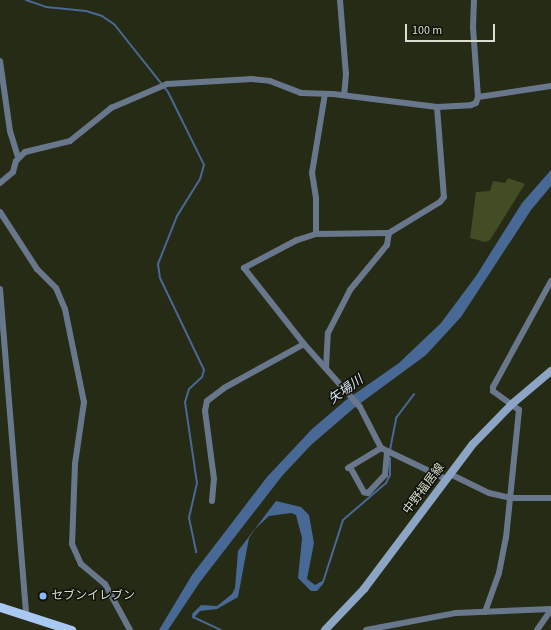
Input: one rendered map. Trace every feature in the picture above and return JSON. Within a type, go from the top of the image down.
[{"type":"main road","name":"中野福居線","points":[[326,630],[364,589],[473,444],[512,404],[551,371]]},
{"type":"main road","points":[[0,607],[26,614],[71,630]]},
{"type":"street","points":[[340,0],[346,74],[344,95]]},
{"type":"street","points":[[0,184],[13,172],[18,158],[25,152],[70,141],[80,135],[111,108],[159,86],[168,84],[252,79],[270,81],[301,93],[344,95],[437,107],[471,105],[476,103],[478,97],[473,28],[474,0]]},
{"type":"street","points":[[0,61],[10,131],[18,158]]},
{"type":"street","points":[[478,97],[551,86]]},
{"type":"street","points":[[316,234],[316,198],[312,173],[325,94]]},
{"type":"street","points":[[437,107],[443,199],[389,233],[316,234],[297,240],[244,268],[304,344],[360,407],[381,448],[387,453],[476,488],[510,498],[551,498]]},
{"type":"street","points":[[0,212],[37,269],[56,288],[65,309],[84,402],[75,464],[74,551],[81,564],[105,584],[130,630]]},
{"type":"street","points":[[326,368],[328,333],[350,290],[387,245],[389,233]]},
{"type":"street","points":[[485,612],[499,573],[510,498],[519,410],[493,391],[493,387],[551,281]]},
{"type":"street","points":[[0,289],[26,614]]},
{"type":"street","points":[[212,501],[214,479],[205,411],[207,402],[224,388],[304,344]]},
{"type":"street","points":[[381,448],[349,468],[364,492],[368,493],[385,475],[387,453]]},
{"type":"street","points":[[366,630],[456,613],[551,610]]},
{"type":"street","points":[[537,630],[551,610]]},
{"type":"green space","points":[[508,178],[525,184],[490,240],[485,242],[470,238],[476,192],[490,191],[493,181],[505,183]]},
{"type":"water","points":[[551,170],[551,186],[531,210],[461,317],[426,355],[354,408],[311,445],[282,476],[200,582],[168,630],[159,630],[192,575],[267,477],[312,429],[346,400],[399,363],[441,323],[476,276],[522,203]]},
{"type":"water","points":[[276,501],[301,507],[309,515],[314,543],[307,579],[315,585],[324,580],[323,584],[317,591],[311,591],[298,578],[302,538],[296,515],[291,513],[269,516],[255,529],[249,538],[238,597],[217,609],[200,611],[193,619],[192,614],[201,605],[217,606],[232,594],[235,588],[238,551]]},
{"type":"waterway","points":[[26,0],[46,7],[86,11],[102,16],[114,24],[168,92],[204,165],[200,179],[177,216],[158,264],[160,278],[204,370],[202,377],[189,389],[185,402],[197,483],[189,518],[196,552]]},
{"type":"waterway","points":[[390,450],[396,418],[414,394]]},
{"type":"waterway","points":[[323,582],[343,520],[386,483],[390,475],[390,458]]},
{"type":"waterway","points":[[193,617],[221,630]]},
{"type":"place","name":"セブンイレブン","points":[[43,596]]},
{"type":"water label","name":"矢場川","points":[[346,390]]}]
